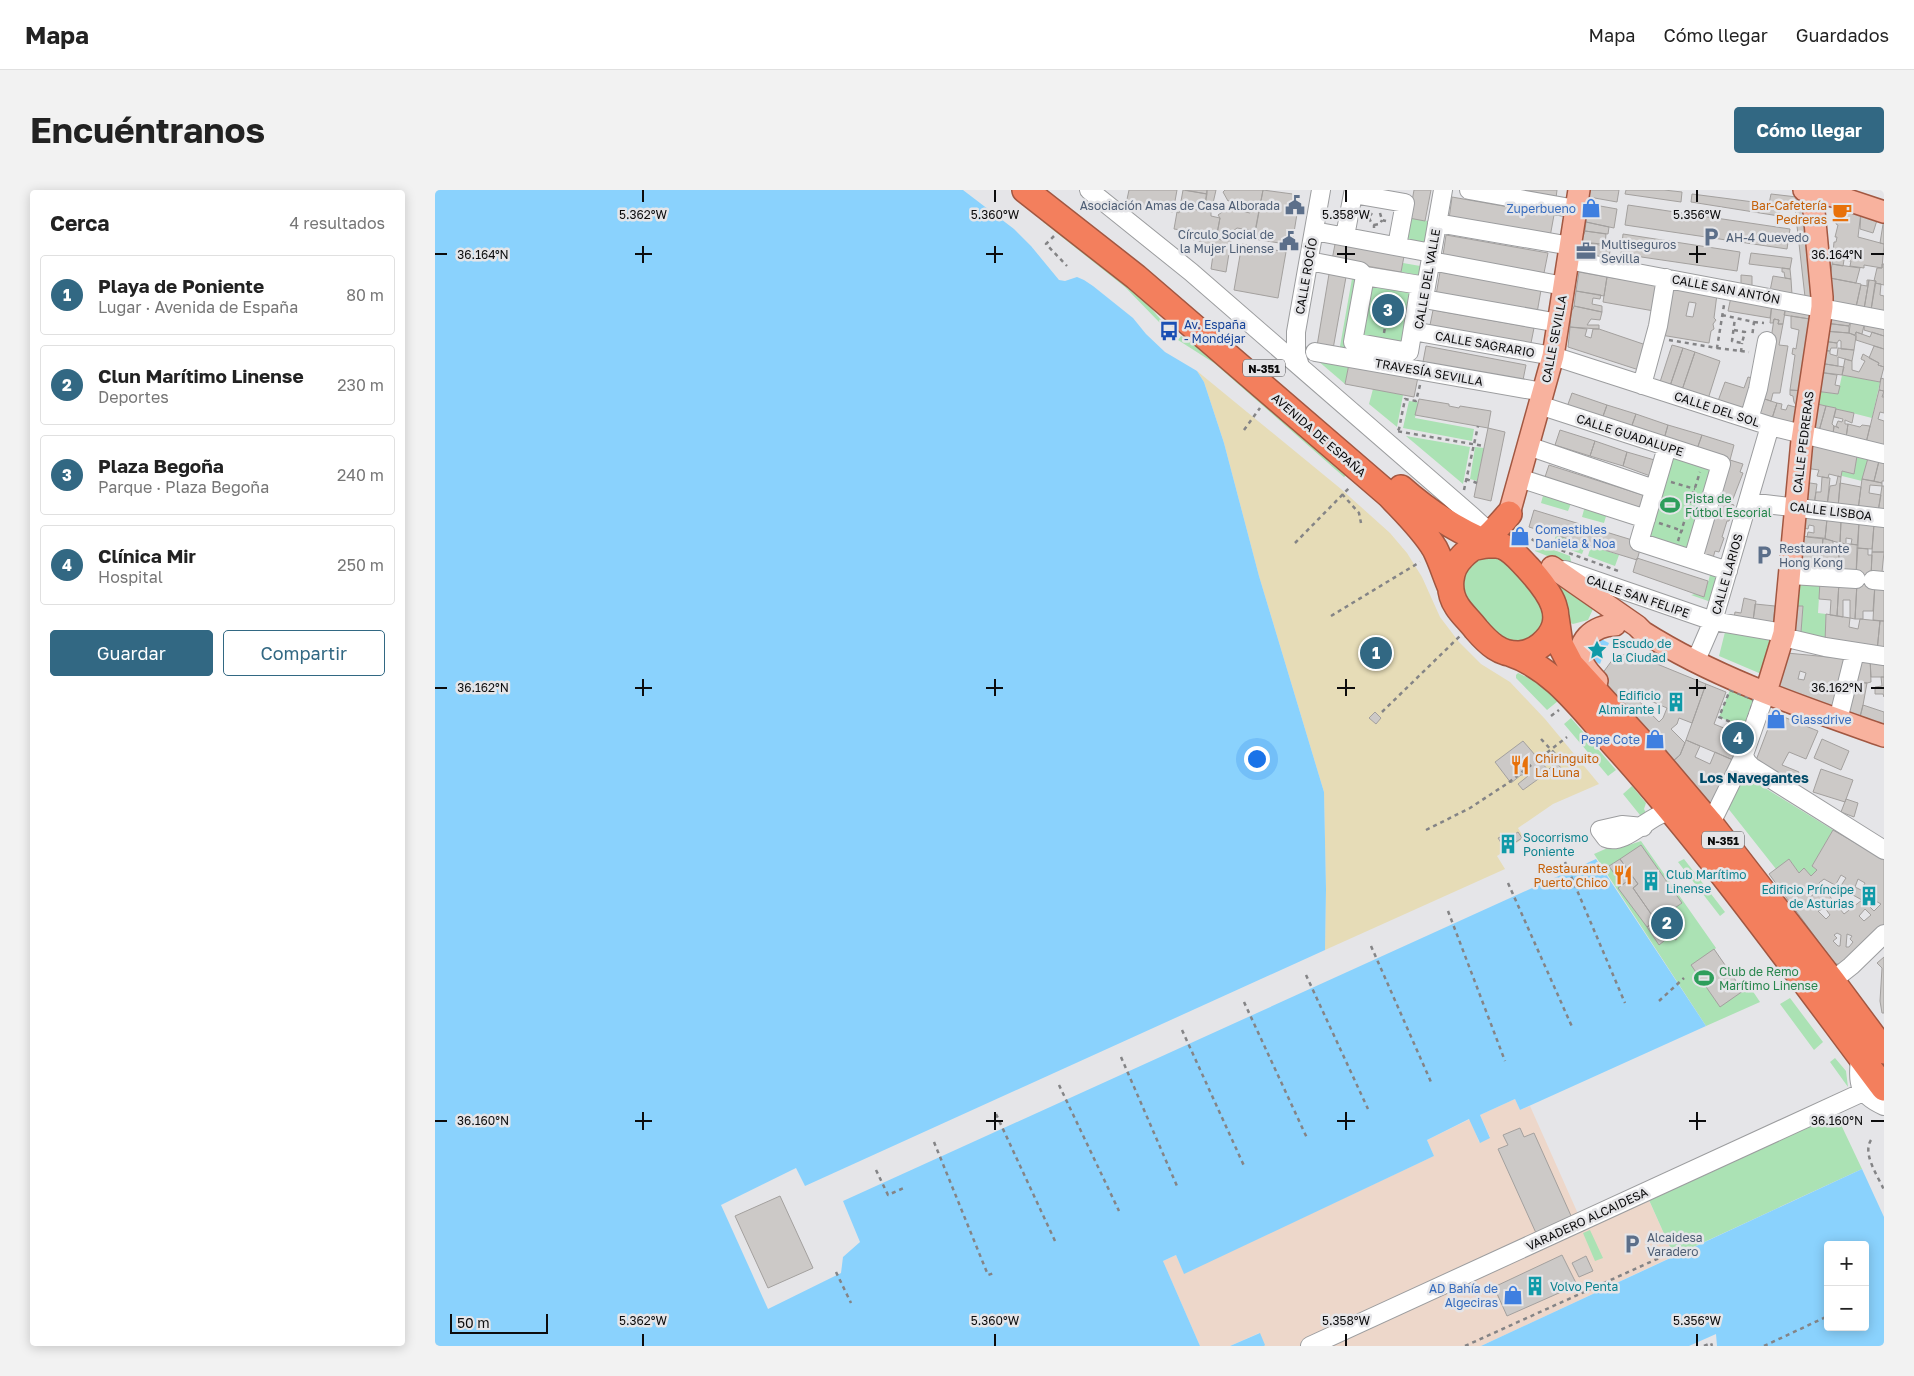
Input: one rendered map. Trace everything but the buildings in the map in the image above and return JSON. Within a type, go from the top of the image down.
[{"type":"highway","name":"AVENIDA DE ESPAÑA","points":[[1025,190],[1136,277],[1389,495],[1410,516],[1434,548],[1450,586]]},
{"type":"highway","name":"AVENIDA DE ESPAÑA","points":[[1048,190],[1133,257],[1215,326],[1422,506],[1447,524],[1495,546],[1525,555],[1552,567]]},
{"type":"highway","points":[[1450,586],[1455,566],[1495,546],[1509,514]]},
{"type":"highway","name":"N-351","points":[[1495,546],[1546,588],[1551,597],[1553,631],[1571,665],[1671,808],[1768,932],[1860,1056],[1874,1090]]},
{"type":"highway","name":"N-351","points":[[1450,586],[1457,606],[1486,640],[1496,649],[1532,662],[1553,678],[1671,808],[1709,822],[1832,980],[1884,1051]]},
{"type":"highway","points":[[1509,653],[1529,652],[1553,631]]},
{"type":"main road","points":[[1809,190],[1884,212]]},
{"type":"main road","name":"CALLE PEDRERAS","points":[[1758,695],[1784,635],[1803,435],[1822,307],[1809,190]]},
{"type":"main road","name":"CALLE SEVILLA","points":[[1509,514],[1553,356],[1578,199]]},
{"type":"main road","points":[[1552,567],[1643,632],[1758,695],[1884,736]]},
{"type":"main road","points":[[1553,631],[1591,625],[1615,625],[1643,632]]},
{"type":"main road","points":[[1615,625],[1600,627],[1589,634],[1581,652],[1583,664],[1681,775],[1686,784],[1671,808]]},
{"type":"street","points":[[1089,190],[1184,266],[1300,366],[1495,546]]},
{"type":"street","points":[[1104,190],[1109,207]]},
{"type":"street","name":"CALLE ROCÍO","points":[[1300,366],[1296,354],[1296,332],[1321,190]]},
{"type":"street","name":"CALLE DEL VALLE","points":[[1414,362],[1424,289],[1443,190]]},
{"type":"street","points":[[1469,190],[1578,199]]},
{"type":"street","points":[[1345,236],[1353,194],[1405,203],[1397,246]]},
{"type":"street","name":"CALLE SAN ANTÓN","points":[[1437,223],[1569,253],[1666,278],[1884,320]]},
{"type":"street","points":[[1314,230],[1397,246],[1431,257],[1564,286]]},
{"type":"street","points":[[1309,261],[1360,271],[1365,276],[1559,323]]},
{"type":"street","points":[[1350,350],[1365,276]]},
{"type":"street","points":[[1642,385],[1655,338],[1666,278]]},
{"type":"street","points":[[1414,362],[1424,289]]},
{"type":"street","points":[[1269,340],[1287,340],[1293,337],[1296,332]]},
{"type":"street","name":"CALLE SAGRARIO","points":[[1418,332],[1553,356]]},
{"type":"street","points":[[1749,419],[1758,389],[1767,341]]},
{"type":"street","name":"TRAVESÍA SEVILLA","points":[[1315,352],[1350,350],[1414,362],[1541,398]]},
{"type":"street","name":"CALLE DEL SOL","points":[[1553,356],[1770,426],[1884,454]]},
{"type":"street","name":"CALLE GUADALUPE","points":[[1541,398],[1667,447],[1721,464],[1712,494]]},
{"type":"street","name":"CALLE LARIOS","points":[[1693,661],[1700,651],[1713,621],[1770,426]]},
{"type":"street","points":[[1528,446],[1656,483]]},
{"type":"street","points":[[1667,447],[1639,542],[1728,571]]},
{"type":"street","points":[[1519,478],[1646,519]]},
{"type":"street","points":[[1693,559],[1712,494]]},
{"type":"street","name":"CALLE LISBOA","points":[[1748,502],[1884,518]]},
{"type":"street","name":"CALLE SAN FELIPE","points":[[1552,567],[1713,621],[1855,652],[1884,656]]},
{"type":"street","points":[[1791,575],[1871,580]]},
{"type":"street","points":[[1838,720],[1855,652]]},
{"type":"street","points":[[1709,822],[1713,819],[1744,756],[1758,695]]},
{"type":"street","points":[[1744,756],[1752,767],[1884,850]]},
{"type":"street","points":[[1643,827],[1622,825],[1610,826],[1600,830],[1606,838],[1615,840],[1643,827],[1671,808]]},
{"type":"street","points":[[1832,980],[1851,966],[1884,934]]},
{"type":"street","points":[[1874,1090],[1869,1099],[1884,1106]]},
{"type":"street","name":"VARADERO ALCAIDESA","points":[[1310,1346],[1874,1090]]},
{"type":"path","points":[[1374,225],[1380,224],[1382,220]]},
{"type":"path","points":[[1055,235],[1046,244],[1067,266]]},
{"type":"path","points":[[1717,348],[1726,290]]},
{"type":"path","points":[[1385,307],[1390,307],[1394,311],[1393,318],[1388,322],[1382,320],[1379,316],[1380,311],[1385,307]]},
{"type":"path","points":[[1722,316],[1763,323]]},
{"type":"path","points":[[1735,318],[1732,341],[1743,342]]},
{"type":"path","points":[[1655,338],[1749,353],[1754,322]]},
{"type":"path","points":[[1734,330],[1745,332],[1741,352]]},
{"type":"path","points":[[1414,362],[1417,401],[1405,399],[1399,428],[1396,431],[1484,446]]},
{"type":"path","points":[[1244,430],[1261,408]]},
{"type":"path","points":[[1464,490],[1478,426]]},
{"type":"path","points":[[1675,553],[1704,459]]},
{"type":"path","points":[[1466,479],[1477,483]]},
{"type":"path","points":[[1656,483],[1695,489],[1712,494]]},
{"type":"path","points":[[1295,543],[1351,486]]},
{"type":"path","points":[[1342,494],[1359,513],[1361,523]]},
{"type":"path","points":[[1509,514],[1521,518],[1522,530],[1533,540],[1626,574]]},
{"type":"path","points":[[1646,519],[1699,536]]},
{"type":"path","points":[[1331,616],[1421,561]]},
{"type":"path","points":[[1382,712],[1461,634]]},
{"type":"path","points":[[1730,690],[1758,695],[1745,728],[1719,717],[1730,690]]},
{"type":"path","points":[[1426,830],[1470,808],[1508,783],[1567,737]]},
{"type":"path","points":[[1541,738],[1557,756]]},
{"type":"path","points":[[1565,862],[1625,1003]]},
{"type":"path","points":[[1508,883],[1573,1029]]},
{"type":"path","points":[[1448,911],[1505,1061]]},
{"type":"path","points":[[1371,946],[1431,1082]]},
{"type":"path","points":[[1306,975],[1368,1109]]},
{"type":"path","points":[[1659,1001],[1684,978]]},
{"type":"path","points":[[1245,1002],[1307,1138]]},
{"type":"path","points":[[1183,1030],[1245,1168]]},
{"type":"path","points":[[1121,1057],[1177,1186]]},
{"type":"path","points":[[1059,1084],[1119,1211]]},
{"type":"path","points":[[996,1114],[1055,1241]]},
{"type":"path","points":[[1871,1140],[1867,1148],[1869,1156],[1884,1190]]},
{"type":"path","points":[[934,1142],[988,1275],[994,1272]]},
{"type":"path","points":[[876,1170],[887,1195],[906,1186]]},
{"type":"path","points":[[1465,1346],[1668,1254]]},
{"type":"path","points":[[836,1272],[851,1303]]},
{"type":"path","points":[[1764,1346],[1824,1318]]},
{"type":"path","points":[[1705,1346],[1711,1343],[1712,1346]]},
{"type":"shaded area","name":"Alcaidesa Varadero","points":[[1515,1099],[1520,1110],[1530,1106],[1579,1216],[1643,1187],[1674,1256],[1481,1346],[1264,1346],[1259,1333],[1230,1346],[1200,1346],[1163,1261],[1176,1255],[1184,1273],[1434,1156],[1427,1140],[1470,1119],[1479,1142],[1490,1137],[1480,1115]]},
{"type":"green space","points":[[1430,211],[1436,212],[1429,249],[1404,244],[1409,218],[1428,221]]},
{"type":"green space","points":[[1046,217],[1138,293],[1162,321],[1160,323],[1125,287],[1043,222]]},
{"type":"green space","points":[[1403,263],[1426,267],[1424,276],[1401,272]]},
{"type":"green space","points":[[1353,273],[1427,283],[1414,356],[1348,345],[1346,353],[1339,352]]},
{"type":"green space","points":[[1181,336],[1210,354],[1349,473],[1344,477],[1214,363],[1178,340]]},
{"type":"green space","points":[[1317,360],[1349,364],[1345,384]]},
{"type":"green space","points":[[1842,375],[1880,382],[1872,418],[1813,403],[1815,391],[1838,394]]},
{"type":"green space","points":[[1373,389],[1403,395],[1397,427],[1369,404]]},
{"type":"green space","points":[[1409,401],[1418,402],[1415,418],[1474,429],[1472,441],[1403,428]]},
{"type":"green space","points":[[1406,436],[1470,447],[1463,484]]},
{"type":"green space","points":[[1475,447],[1484,448],[1477,481],[1470,479]]},
{"type":"green space","points":[[1667,447],[1721,464],[1693,559],[1639,542]]},
{"type":"green space","points":[[1857,456],[1868,458],[1862,481],[1842,476],[1842,471],[1854,474]]},
{"type":"green space","points":[[1544,492],[1572,501],[1568,511],[1541,503]]},
{"type":"green space","points":[[1585,506],[1607,513],[1604,523],[1582,517]]},
{"type":"green space","points":[[1556,535],[1586,544],[1582,554],[1553,544]]},
{"type":"green space","points":[[1538,544],[1570,556],[1572,566],[1535,551]]},
{"type":"green space","points":[[1591,546],[1619,555],[1615,566],[1588,556]]},
{"type":"green space","points":[[1501,556],[1534,589],[1546,619],[1537,636],[1520,644],[1501,640],[1460,591],[1461,578],[1478,557]]},
{"type":"green space","points":[[1546,571],[1593,609],[1588,620],[1573,624],[1568,622]]},
{"type":"green space","points":[[1710,575],[1719,577],[1711,602],[1691,595],[1695,594],[1704,597]]},
{"type":"green space","points":[[1796,579],[1820,581],[1818,613],[1826,614],[1825,642],[1804,638],[1804,632],[1801,632],[1803,607],[1793,606]]},
{"type":"green space","points":[[1726,628],[1777,636],[1766,676],[1719,656]]},
{"type":"green space","points":[[1518,673],[1537,682],[1558,701],[1547,710],[1516,678]]},
{"type":"green space","points":[[1730,690],[1754,700],[1745,728],[1719,717]]},
{"type":"green space","points":[[1571,718],[1616,770],[1608,776],[1564,724]]},
{"type":"green space","points":[[1744,775],[1833,830],[1812,866],[1817,870],[1811,876],[1804,868],[1799,873],[1789,859],[1776,869],[1727,807]]},
{"type":"green space","points":[[1632,786],[1646,803],[1644,809],[1648,817],[1644,820],[1623,794]]},
{"type":"green space","points":[[1641,841],[1716,948],[1714,950],[1743,991],[1750,987],[1760,1002],[1706,1026],[1594,854],[1612,846],[1629,845]]},
{"type":"green space","points":[[1684,859],[1725,912],[1720,916],[1678,862]]},
{"type":"green space","points":[[1790,998],[1823,1042],[1814,1050],[1780,1004]]},
{"type":"green space","points":[[1835,1058],[1846,1071],[1848,1087],[1830,1062]]},
{"type":"green space","points":[[1836,1114],[1862,1169],[1674,1256],[1649,1200]]},
{"type":"green space","points":[[1590,1230],[1603,1258],[1595,1261],[1583,1233]]},
{"type":"sand","points":[[1197,371],[1341,489],[1390,533],[1407,553],[1422,577],[1440,617],[1459,642],[1481,664],[1510,682],[1545,719],[1599,784],[1553,804],[1518,828],[1524,838],[1497,856],[1505,869],[1325,950],[1324,792],[1259,576],[1224,443],[1204,382]]},
{"type":"water","points":[[435,190],[963,190],[1014,229],[1059,280],[1065,281],[1077,277],[1084,280],[1133,318],[1165,352],[1197,371],[1204,382],[1224,443],[1259,576],[1324,792],[1325,950],[805,1186],[796,1168],[721,1205],[768,1309],[841,1273],[843,1257],[860,1242],[843,1201],[1596,859],[1706,1026],[1520,1110],[1515,1099],[1480,1115],[1490,1138],[1480,1143],[1469,1119],[1427,1140],[1434,1156],[1184,1274],[1176,1255],[1163,1261],[1200,1346],[435,1346]]},
{"type":"water","points":[[1597,637],[1609,643],[1606,650],[1596,645],[1592,647],[1593,651],[1603,656],[1600,664],[1587,658],[1590,646]]},
{"type":"water","points":[[1862,1169],[1884,1217],[1884,1346],[1717,1346],[1716,1334],[1689,1346],[1481,1346]]},
{"type":"water","points":[[1260,1333],[1264,1346],[1230,1346]]},
{"type":"place","name":"Asociación Amas de Casa Alborada","points":[[1295,205]]},
{"type":"place","name":"Zuperbueno","points":[[1591,208]]},
{"type":"place","name":"Bar-Cafetería Pedreras","points":[[1842,212]]},
{"type":"place","name":"AH-4 Quevedo","points":[[1711,237]]},
{"type":"place","name":"Círculo Social de la Mujer Linense","points":[[1289,241]]},
{"type":"place","name":"Multiseguros Sevilla","points":[[1586,251]]},
{"type":"place","name":"Plaza Begoña","points":[[1388,310]]},
{"type":"place","name":"Av. España - Mondéjar","points":[[1169,331]]},
{"type":"place","name":"Pista de Fútbol Escorial","points":[[1670,505]]},
{"type":"place","name":"Comestibles Daniela & Noa","points":[[1520,536]]},
{"type":"place","name":"Restaurante Hong Kong","points":[[1764,555]]},
{"type":"place","name":"Escudo de la Ciudad","points":[[1597,650]]},
{"type":"place","name":"Playa de Poniente","points":[[1376,653]]},
{"type":"place","name":"Edificio Almirante I","points":[[1676,702]]},
{"type":"place","name":"Glassdrive","points":[[1776,719]]},
{"type":"place","name":"Clínica Mir","points":[[1738,738]]},
{"type":"place","name":"Pepe Cote","points":[[1655,739]]},
{"type":"place","name":"Chiringuito La Luna","points":[[1520,765]]},
{"type":"place","name":"Socorrismo Poniente","points":[[1508,844]]},
{"type":"place","name":"Restaurante Puerto Chico","points":[[1623,875]]},
{"type":"place","name":"Club Marítimo Linense","points":[[1651,881]]},
{"type":"place","name":"Edificio Príncipe de Asturias","points":[[1869,896]]},
{"type":"place","name":"Clun Marítimo Linense","points":[[1667,923]]},
{"type":"place","name":"Club de Remo Marítimo Linense","points":[[1704,978]]},
{"type":"place","name":"Alcaidesa Varadero","points":[[1632,1244]]},
{"type":"place","name":"Volvo Penta","points":[[1535,1286]]},
{"type":"place","name":"AD Bahía de Algeciras","points":[[1513,1295]]},
{"type":"district","name":"Los Navegantes","points":[[1754,777]]}]
